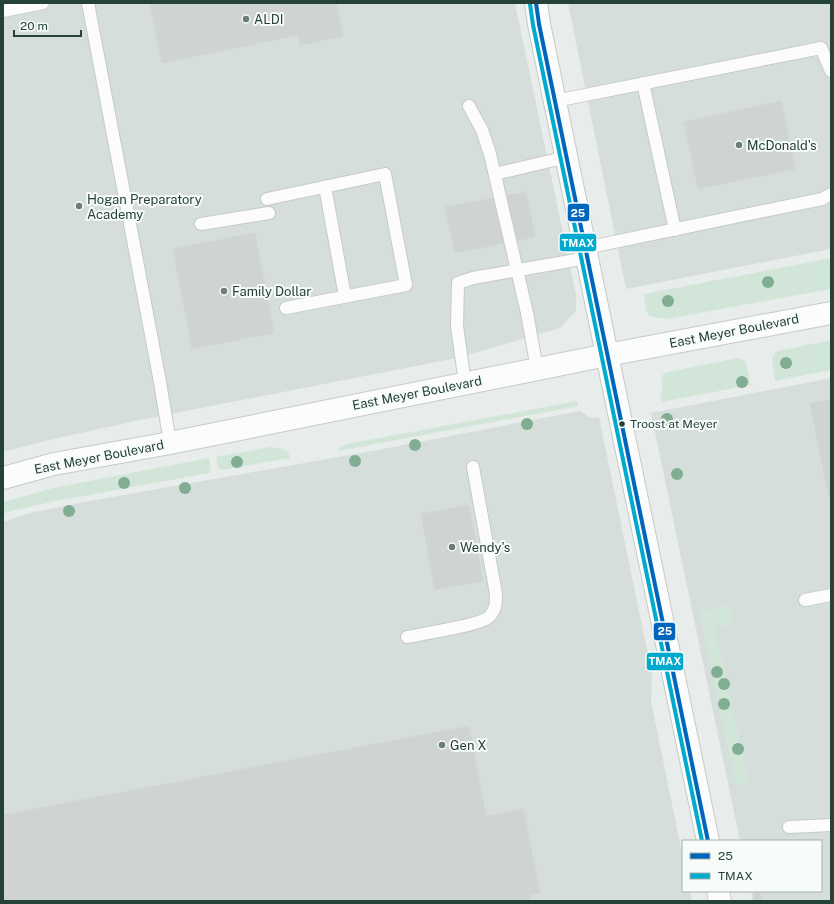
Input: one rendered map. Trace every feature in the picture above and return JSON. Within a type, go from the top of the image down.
[{"type":"main road","points":[[536,3],[566,157],[708,840]]},
{"type":"main road","name":"East Meyer Boulevard","points":[[3,478],[54,464],[104,456],[607,355],[831,312]]},
{"type":"lane","points":[[3,11],[43,3]]},
{"type":"lane","points":[[88,3],[160,382],[170,443]]},
{"type":"lane","points":[[555,101],[821,48],[831,71]]},
{"type":"lane","points":[[643,83],[675,230]]},
{"type":"lane","points":[[470,106],[482,130],[490,154],[527,313],[537,369]]},
{"type":"lane","points":[[494,174],[566,157]]},
{"type":"lane","points":[[267,199],[325,188],[385,174],[406,285],[286,308]]},
{"type":"lane","points":[[325,188],[345,296]]},
{"type":"lane","points":[[465,384],[457,326],[458,283],[473,278],[517,270],[675,230],[822,199],[831,194]]},
{"type":"lane","points":[[201,224],[269,213]]},
{"type":"lane","points":[[407,637],[474,623],[488,618],[496,608],[496,594],[472,467]]},
{"type":"lane","points":[[805,600],[831,595]]},
{"type":"lane","points":[[789,828],[831,825]]},
{"type":"shaded area","points":[[3,3],[515,3],[576,295],[576,311],[560,328],[457,358],[140,420],[3,452]]},
{"type":"shaded area","points":[[568,3],[831,3],[831,249],[626,289]]},
{"type":"shaded area","points":[[831,378],[831,901],[753,901],[751,892],[822,892],[822,840],[740,840],[651,413]]},
{"type":"shaded area","points":[[580,411],[591,418],[599,417],[652,674],[651,701],[682,853],[682,892],[690,892],[692,901],[3,901],[3,522],[30,513],[84,502],[372,451]]},
{"type":"green space","points":[[831,258],[831,289],[667,319],[649,316],[648,312],[646,312],[644,294]]},
{"type":"green space","points":[[831,340],[831,370],[775,381],[772,360],[775,353],[778,351]]},
{"type":"green space","points":[[737,358],[742,359],[746,363],[751,385],[662,402],[660,391],[663,391],[661,379],[663,378],[662,375],[668,372]]},
{"type":"green space","points":[[577,401],[578,406],[338,451],[341,447],[347,444]]},
{"type":"green space","points":[[271,447],[286,451],[290,458],[222,470],[218,468],[216,457]]},
{"type":"green space","points":[[209,458],[211,470],[209,473],[56,501],[3,514],[3,502],[53,488]]},
{"type":"green space","points":[[726,605],[730,610],[732,618],[731,621],[728,625],[715,628],[749,784],[744,785],[738,784],[734,779],[700,613]]},
{"type":"building","name":"ALDI","points":[[150,3],[336,3],[343,36],[300,45],[299,35],[162,63]]},
{"type":"building","name":"McDonald's","points":[[781,101],[795,169],[698,189],[684,122]]},
{"type":"building","points":[[526,192],[535,237],[455,253],[445,207]]},
{"type":"building","name":"Family Dollar","points":[[255,233],[274,333],[192,349],[173,249]]},
{"type":"building","points":[[831,399],[831,506],[810,404]]},
{"type":"building","name":"Wendy's","points":[[469,505],[483,581],[435,590],[421,514]]},
{"type":"building","points":[[469,726],[486,816],[523,809],[540,893],[530,895],[531,901],[3,901],[3,815]]},
{"type":"building","points":[[753,892],[760,892],[762,901],[755,901]]},
{"type":"transit line","name":"25","points":[[536,3],[539,24],[708,840]]},
{"type":"transit line","name":"TMAX","points":[[530,4],[533,25],[702,840]]},
{"type":"place","name":"ALDI","points":[[246,19]]},
{"type":"place","name":"McDonald's","points":[[739,145]]},
{"type":"place","name":"Hogan Preparatory Academy","points":[[79,206]]},
{"type":"place","name":"Family Dollar","points":[[224,291]]},
{"type":"place","name":"Troost at Meyer","points":[[622,424]]},
{"type":"place","name":"Wendy's","points":[[452,547]]},
{"type":"place","name":"Gen X","points":[[442,745]]}]
